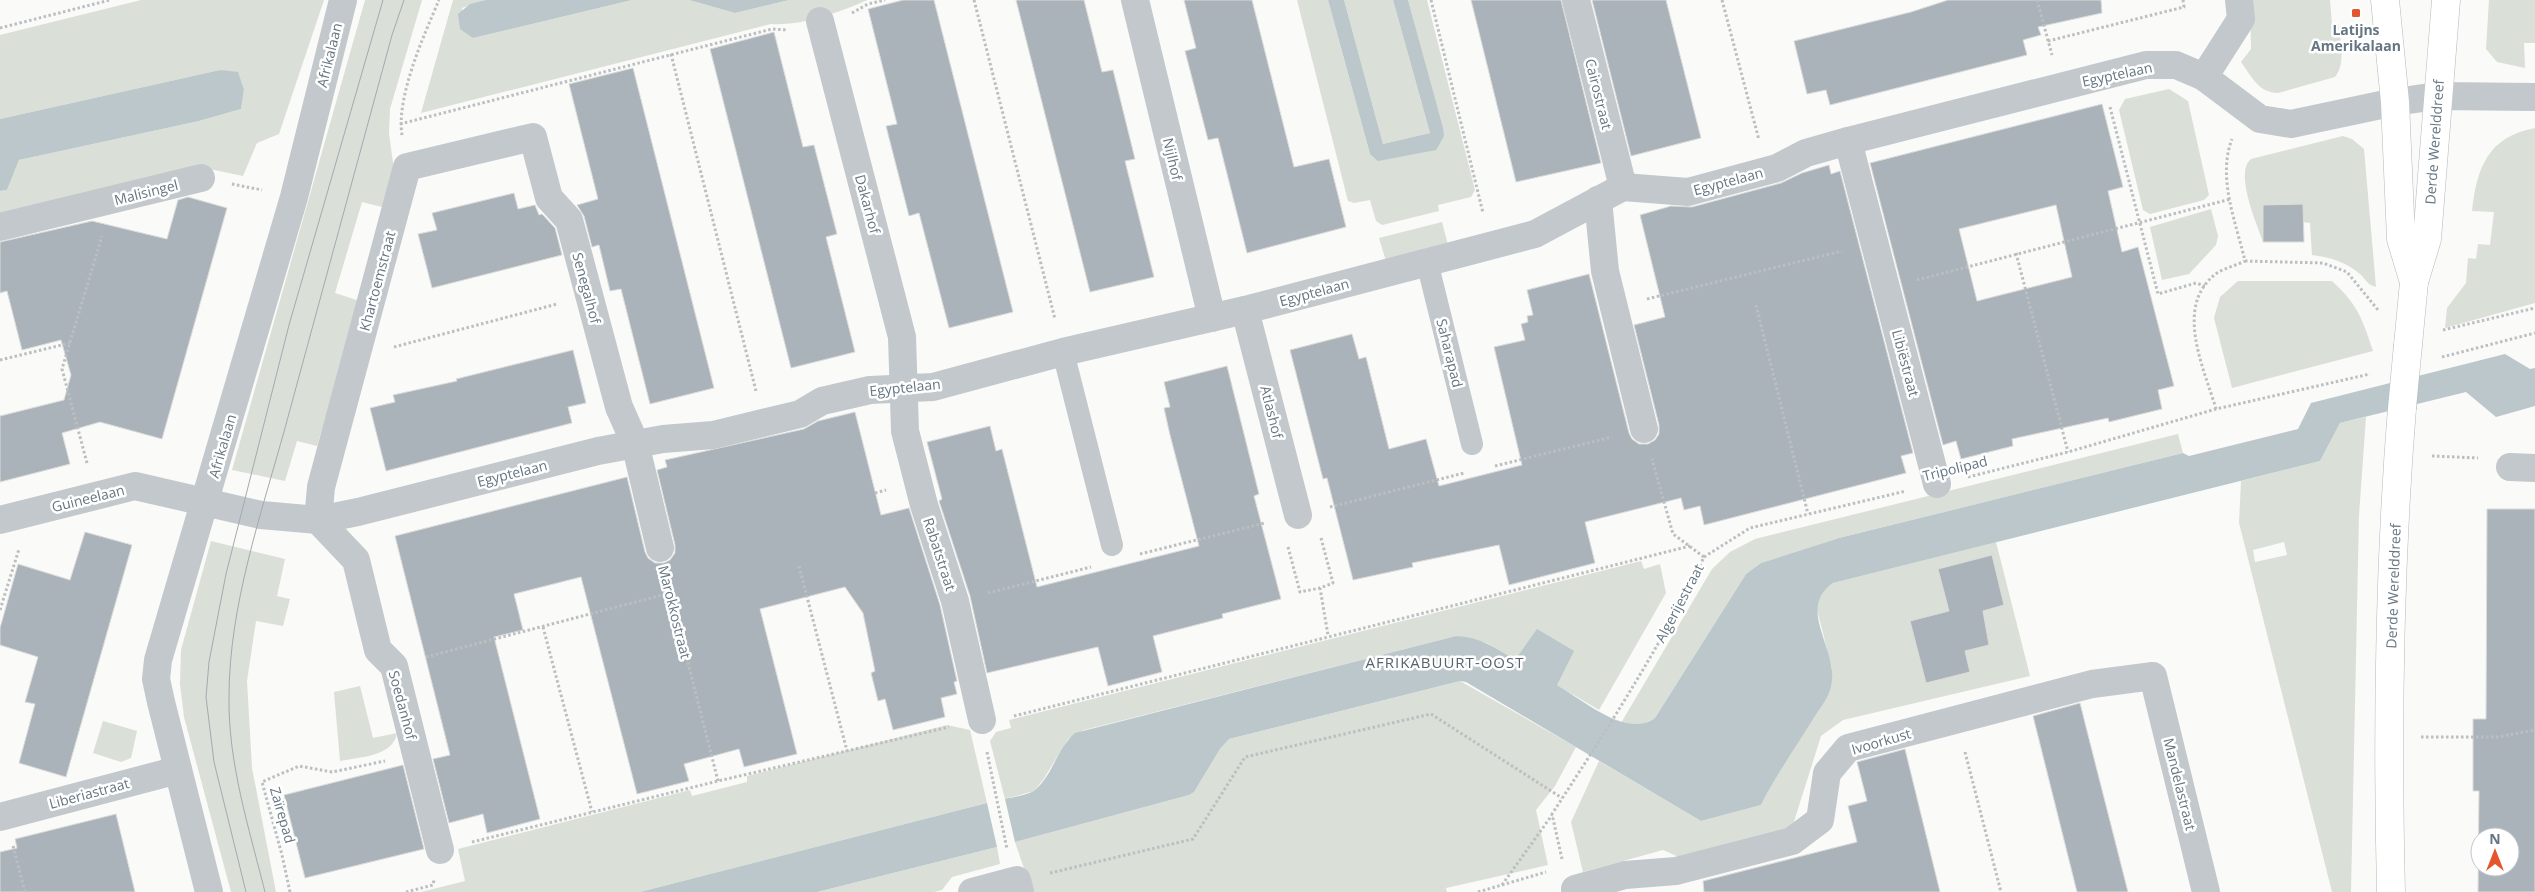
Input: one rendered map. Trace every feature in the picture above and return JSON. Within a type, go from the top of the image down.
[{"type":"street","name":"Afrikalaan","points":[[209,892],[156,679],[158,660],[206,502],[294,197],[343,0]]},
{"type":"street","name":"Nijlhof","points":[[1135,0],[1212,318]]},
{"type":"street","name":"Cairostraat","points":[[1576,0],[1623,187]]},
{"type":"street","points":[[2204,78],[2241,19],[2238,0]]},
{"type":"street","name":"Derde Werelddreef","points":[[2385,0],[2395,102],[2401,239],[2414,282]]},
{"type":"street","name":"Derde Werelddreef","points":[[2391,892],[2392,560],[2402,408],[2414,282],[2427,239],[2446,0]]},
{"type":"street","name":"Dakarhof","points":[[820,21],[902,336],[904,388]]},
{"type":"street","name":"Egyptelaan","points":[[206,502],[262,515],[318,520],[358,512],[635,443],[663,438],[713,436],[800,414],[822,401],[870,390],[933,387],[1063,352],[1245,310],[1535,234],[1623,187],[1688,192],[1767,171],[1806,153],[1848,141],[2146,65],[2176,65],[2204,78],[2260,119],[2291,124],[2395,102],[2437,96],[2535,97]]},
{"type":"street","name":"Senegalhof","points":[[407,167],[534,137],[549,198],[569,220],[619,407],[635,443]]},
{"type":"street","name":"Libiëstraat","points":[[1848,141],[1937,484]]},
{"type":"street","name":"Khartoemstraat","points":[[318,520],[321,487],[358,356],[407,167]]},
{"type":"street","name":"Malisingel","points":[[0,227],[202,178]]},
{"type":"street","points":[[1598,200],[1605,270],[1644,429]]},
{"type":"street","name":"Atlashof","points":[[1245,310],[1300,525]]},
{"type":"street","name":"Rabatstraat","points":[[904,388],[905,431],[924,504],[955,601],[982,720]]},
{"type":"street","name":"Marokkostraat","points":[[635,443],[660,548]]},
{"type":"street","name":"Guineelaan","points":[[10,517],[136,486],[206,502]]},
{"type":"street","name":"Soedanhof","points":[[318,520],[356,560],[378,650],[394,666],[440,850]]},
{"type":"street","name":"Ivoorkust","points":[[1572,883],[1676,870],[1792,841],[1820,820],[1827,773],[1848,748],[2092,684],[2153,676]]},
{"type":"street","name":"Mandelastraat","points":[[2153,676],[2206,892]]},
{"type":"street","name":"Liberiastraat","points":[[0,817],[178,770]]},
{"type":"street","points":[[972,892],[1019,886]]},
{"type":"lane","name":"Saharapad","points":[[1427,262],[1472,444]]},
{"type":"lane","points":[[1063,352],[1112,545]]},
{"type":"path","points":[[0,28],[110,0]]},
{"type":"path","points":[[407,167],[400,124],[403,104],[420,42],[439,0]]},
{"type":"path","points":[[400,124],[772,29],[788,30],[854,13],[868,4],[885,0]]},
{"type":"path","points":[[974,0],[1063,352]]},
{"type":"path","points":[[1431,0],[1491,246]]},
{"type":"path","points":[[1722,0],[1767,171]]},
{"type":"path","points":[[2037,0],[2061,87]]},
{"type":"path","points":[[2048,41],[2184,7],[2183,0]]},
{"type":"path","points":[[671,54],[764,423]]},
{"type":"path","points":[[2102,76],[2158,294],[2196,283],[2205,286]]},
{"type":"path","points":[[2246,261],[2225,172],[2226,155],[2247,110]]},
{"type":"path","points":[[202,178],[294,197]]},
{"type":"path","points":[[1886,288],[2231,199]]},
{"type":"path","points":[[96,495],[62,369],[113,200]]},
{"type":"path","points":[[1614,306],[1748,275],[1874,242]]},
{"type":"path","points":[[2016,253],[2068,452]]},
{"type":"path","points":[[2216,409],[2194,335],[2196,304],[2205,286],[2218,273],[2246,261],[2323,263],[2347,272],[2383,318],[2409,334]]},
{"type":"path","points":[[358,356],[589,296]]},
{"type":"path","points":[[1756,305],[1808,514]]},
{"type":"path","points":[[2442,330],[2535,308]]},
{"type":"path","points":[[2442,357],[2535,333]]},
{"type":"path","points":[[0,360],[70,343]]},
{"type":"path","name":"Tripolipad","points":[[1704,557],[1750,528],[2068,452],[2216,409],[2370,374]]},
{"type":"path","name":"Algerijestraat","points":[[1501,885],[1580,771],[1683,601],[1704,557],[1673,534],[1644,429]]},
{"type":"path","points":[[2435,456],[2453,457]]},
{"type":"path","points":[[0,610],[21,542],[10,517]]},
{"type":"path","points":[[1300,525],[1318,531],[1333,583],[1320,588],[1300,592],[1286,538],[1300,525]]},
{"type":"path","points":[[406,892],[433,885],[440,850],[718,781],[982,720],[1002,719],[1328,635],[1690,546]]},
{"type":"path","name":"Marokkostraat","points":[[660,548],[718,781]]},
{"type":"path","points":[[799,566],[847,751]]},
{"type":"path","points":[[1320,588],[1328,635]]},
{"type":"path","points":[[394,666],[670,593]]},
{"type":"path","points":[[542,627],[592,812]]},
{"type":"path","points":[[1019,886],[1193,839],[1245,758],[1431,714],[1563,798]]},
{"type":"path","points":[[1957,720],[2001,892]]},
{"type":"path","points":[[2390,737],[2498,737],[2535,730]]},
{"type":"path","name":"Zaïrepad","points":[[290,892],[262,782],[299,766],[332,772],[416,754]]},
{"type":"path","points":[[992,782],[1008,852]]},
{"type":"path","points":[[1478,892],[1501,885],[1572,883],[1552,814]]},
{"type":"shaded area","points":[[141,0],[324,0],[279,134],[257,143],[243,176],[200,167],[0,216],[0,191],[7,190],[19,160],[199,121],[241,109],[244,90],[220,70],[0,119],[0,35]]},
{"type":"shaded area","points":[[365,0],[422,0],[390,109],[389,134],[395,177],[386,208],[362,202],[335,293],[360,301],[317,446],[297,441],[285,481],[232,470]]},
{"type":"shaded area","points":[[453,0],[486,0],[462,8],[473,38],[632,0],[689,0],[735,13],[789,0],[868,0],[809,20],[796,23],[771,24],[421,113]]},
{"type":"shaded area","points":[[486,0],[632,0],[473,38],[460,29],[458,14],[470,4]]},
{"type":"shaded area","points":[[689,0],[789,0],[735,13]]},
{"type":"shaded area","points":[[1297,0],[1328,0],[1370,154],[1444,136],[1408,0],[1427,0],[1475,190],[1471,197],[1438,205],[1439,211],[1382,225],[1376,221],[1370,200],[1354,203],[1348,201]]},
{"type":"shaded area","points":[[1328,0],[1344,0],[1383,144],[1430,133],[1393,0],[1408,0],[1443,128],[1444,136],[1436,150],[1378,161],[1370,154]]},
{"type":"shaded area","points":[[1344,0],[1393,0],[1430,133],[1383,144]]},
{"type":"shaded area","points":[[2250,0],[2330,0],[2332,25],[2339,25],[2341,45],[2340,65],[2335,77],[2278,93],[2266,90],[2256,83],[2241,62],[2251,49]]},
{"type":"shaded area","points":[[2489,0],[2535,0],[2535,43],[2524,43],[2525,68],[2497,62],[2486,49]]},
{"type":"shaded area","points":[[220,70],[238,72],[244,90],[241,109],[199,121],[19,160],[7,190],[0,191],[0,119]]},
{"type":"shaded area","points":[[2169,89],[2188,101],[2209,195],[2204,200],[2150,214],[2143,210],[2119,110],[2125,99]]},
{"type":"shaded area","points":[[2535,128],[2535,303],[2445,328],[2447,308],[2466,283],[2468,258],[2476,259],[2478,244],[2490,245],[2494,212],[2472,211],[2477,181],[2482,168],[2488,156],[2506,139],[2519,132]]},
{"type":"shaded area","points":[[2343,136],[2352,139],[2364,149],[2376,287],[2369,284],[2356,270],[2344,263],[2312,255],[2310,223],[2303,222],[2303,204],[2263,205],[2263,242],[2248,199],[2245,175],[2246,166],[2251,159]]},
{"type":"shaded area","points":[[2211,209],[2218,236],[2216,245],[2189,274],[2162,280],[2150,227]]},
{"type":"shaded area","points":[[1442,222],[1448,245],[1386,261],[1379,238]]},
{"type":"shaded area","points":[[2238,281],[2332,281],[2348,297],[2358,313],[2373,351],[2232,388],[2214,318],[2220,297]]},
{"type":"shaded area","points":[[2505,354],[2530,369],[2535,368],[2535,406],[2496,417],[2466,392],[2340,423],[2320,461],[1833,583],[1822,593],[1818,605],[1818,618],[1830,658],[1832,672],[1830,690],[1824,703],[1779,772],[1761,805],[1701,821],[1466,682],[1460,681],[1229,739],[1220,749],[1194,792],[1189,795],[1015,842],[1005,799],[1025,795],[1035,790],[1046,777],[1064,746],[1075,733],[1456,636],[1472,638],[1487,644],[1515,660],[1537,629],[1574,651],[1557,685],[1605,715],[1632,724],[1644,723],[1655,718],[1746,574],[1761,563],[1839,538],[2183,453],[2189,456],[2298,429],[2311,403]]},
{"type":"shaded area","points":[[2366,417],[2359,515],[2351,892],[2332,892],[2239,523],[2241,481],[2320,461],[2340,423]],"holes":[[[2284,542],[2287,555],[2255,562],[2253,550]]]},
{"type":"shaded area","points":[[2178,434],[2183,453],[1839,538],[1761,563],[1746,574],[1655,718],[1640,726],[1621,723],[1712,569],[1730,552],[1755,539]]},
{"type":"shaded area","points":[[211,541],[285,559],[277,596],[290,599],[283,626],[256,621],[247,681],[252,768],[276,892],[231,892],[184,717],[180,684],[181,650]]},
{"type":"shaded area","points":[[1996,542],[2030,676],[1843,720],[1821,736],[1792,828],[1683,859],[1663,850],[1583,872],[1571,822],[1599,761],[1701,821],[1761,805],[1832,668],[1816,606],[1823,590],[1833,583]]},
{"type":"shaded area","points":[[1641,561],[1644,569],[1660,564],[1666,593],[1599,710],[1487,643],[1456,636],[1084,730],[1068,739],[1043,780],[1034,791],[1005,799],[990,741],[996,732],[1011,728],[1009,720]]},
{"type":"shaded area","points":[[1460,681],[1576,747],[1555,786],[1536,810],[1548,865],[1446,888],[1447,892],[1032,892],[1015,842],[1189,795],[1194,792],[1220,749],[1229,739]]},
{"type":"shaded area","points":[[360,686],[373,738],[397,733],[389,747],[382,751],[365,757],[340,761],[334,692]]},
{"type":"shaded area","points":[[103,721],[137,731],[131,758],[121,762],[93,753]]},
{"type":"shaded area","points":[[947,725],[970,730],[987,803],[640,892],[421,892],[465,881],[458,849],[690,790],[692,796],[747,782],[747,776]]},
{"type":"shaded area","points":[[987,803],[997,847],[817,892],[640,892]]},
{"type":"shaded area","points":[[997,847],[1000,864],[952,877],[942,890],[934,892],[817,892]]},
{"type":"building","points":[[903,0],[934,0],[1013,312],[949,328],[919,213],[909,216],[886,126],[897,124],[868,9]]},
{"type":"building","points":[[1016,0],[1084,0],[1102,72],[1113,70],[1135,159],[1125,161],[1154,277],[1090,292]]},
{"type":"building","points":[[1184,0],[1252,0],[1294,167],[1329,159],[1346,227],[1247,253],[1218,138],[1208,140],[1185,51],[1196,48]]},
{"type":"building","points":[[1471,0],[1561,0],[1601,163],[1516,182]]},
{"type":"building","points":[[1592,0],[1666,0],[1701,138],[1631,156]]},
{"type":"building","points":[[1948,0],[2101,0],[2102,13],[2038,27],[2041,35],[2023,40],[2027,55],[1830,105],[1826,90],[1807,94],[1794,41],[1911,12]]},
{"type":"building","points":[[774,32],[803,147],[814,145],[837,234],[826,237],[855,352],[791,368],[710,49]]},
{"type":"building","points":[[633,68],[714,388],[650,404],[621,289],[610,291],[599,245],[592,247],[584,216],[577,205],[598,199],[569,84]]},
{"type":"building","points":[[2102,104],[2123,187],[2108,191],[2122,252],[2138,247],[2174,386],[2158,390],[2162,409],[2109,422],[2108,418],[2012,439],[2013,446],[1961,459],[1956,441],[1943,445],[1870,163]],"holes":[[[2056,205],[2072,277],[1977,301],[1959,229]]]},
{"type":"building","points":[[1829,165],[1831,174],[1840,171],[1913,453],[1901,456],[1906,473],[1704,525],[1700,506],[1684,510],[1681,498],[1585,522],[1595,563],[1509,585],[1499,545],[1412,563],[1413,567],[1353,580],[1327,478],[1323,479],[1290,350],[1352,334],[1359,359],[1366,357],[1389,449],[1426,439],[1439,486],[1522,465],[1494,347],[1525,340],[1521,324],[1528,322],[1527,316],[1533,315],[1527,290],[1589,274],[1629,433],[1632,439],[1639,444],[1648,444],[1655,440],[1659,434],[1659,425],[1634,325],[1665,317],[1640,215],[1671,206],[1692,207],[1781,183],[1802,173]]},
{"type":"building","points":[[514,193],[518,209],[535,205],[539,215],[542,214],[555,228],[562,255],[432,288],[418,234],[437,230],[432,213]]},
{"type":"building","points":[[188,197],[227,208],[162,439],[100,422],[62,433],[70,464],[0,482],[0,416],[64,400],[71,375],[61,340],[22,350],[7,291],[0,293],[0,242],[92,221],[167,239],[178,200]]},
{"type":"building","points":[[2303,204],[2304,242],[2263,242],[2263,205]]},
{"type":"building","points":[[573,350],[586,403],[568,407],[572,423],[386,471],[370,408],[395,402],[393,395],[457,381],[456,379]]},
{"type":"building","points":[[1227,366],[1259,494],[1254,496],[1281,599],[1222,614],[1223,618],[1153,636],[1162,672],[1108,686],[1098,647],[987,673],[970,596],[939,501],[942,499],[927,442],[990,426],[996,451],[1002,449],[1037,587],[1199,546],[1164,408],[1170,407],[1164,382]]},
{"type":"building","points":[[855,412],[881,515],[909,508],[940,605],[957,681],[954,682],[957,694],[941,698],[945,717],[893,730],[885,699],[878,701],[871,673],[875,671],[863,613],[845,587],[760,609],[797,754],[744,767],[739,749],[684,764],[689,781],[637,794],[581,577],[514,594],[523,630],[494,637],[540,819],[487,833],[483,814],[449,823],[433,759],[450,755],[395,536],[627,477],[645,552],[648,558],[655,563],[664,563],[670,560],[675,553],[675,545],[657,470],[667,467],[665,460],[804,429],[818,421]]},
{"type":"building","points":[[2487,509],[2535,509],[2535,892],[2478,892],[2478,877],[2520,877],[2520,827],[2479,827],[2479,791],[2473,791],[2473,719],[2486,719]]},
{"type":"building","points":[[85,532],[132,545],[66,777],[19,763],[35,704],[25,702],[38,657],[0,645],[0,628],[18,564],[70,580]]},
{"type":"building","points":[[1992,555],[2004,605],[1983,611],[1989,645],[1965,651],[1970,672],[1926,683],[1910,621],[1949,611],[1938,569]]},
{"type":"building","points":[[2080,703],[2128,892],[2077,892],[2033,716]]},
{"type":"building","points":[[1905,749],[1940,892],[1704,892],[1703,881],[1857,842],[1848,806],[1867,801],[1857,762]]},
{"type":"building","points":[[403,765],[424,849],[305,878],[284,795]]},
{"type":"building","points":[[116,814],[135,892],[0,892],[0,852],[17,848],[15,839]]},
{"type":"tram line","points":[[246,892],[214,762],[206,697],[209,662],[226,574],[289,325],[383,0]]},
{"type":"tram line","points":[[265,892],[246,820],[232,746],[229,697],[234,629],[240,595],[257,527],[392,35],[404,0]]},
{"type":"place","name":"Latijns Amerikalaan","points":[[2356,13]]},
{"type":"district","name":"AFRIKABUURT-OOST","points":[[1445,662]]}]
